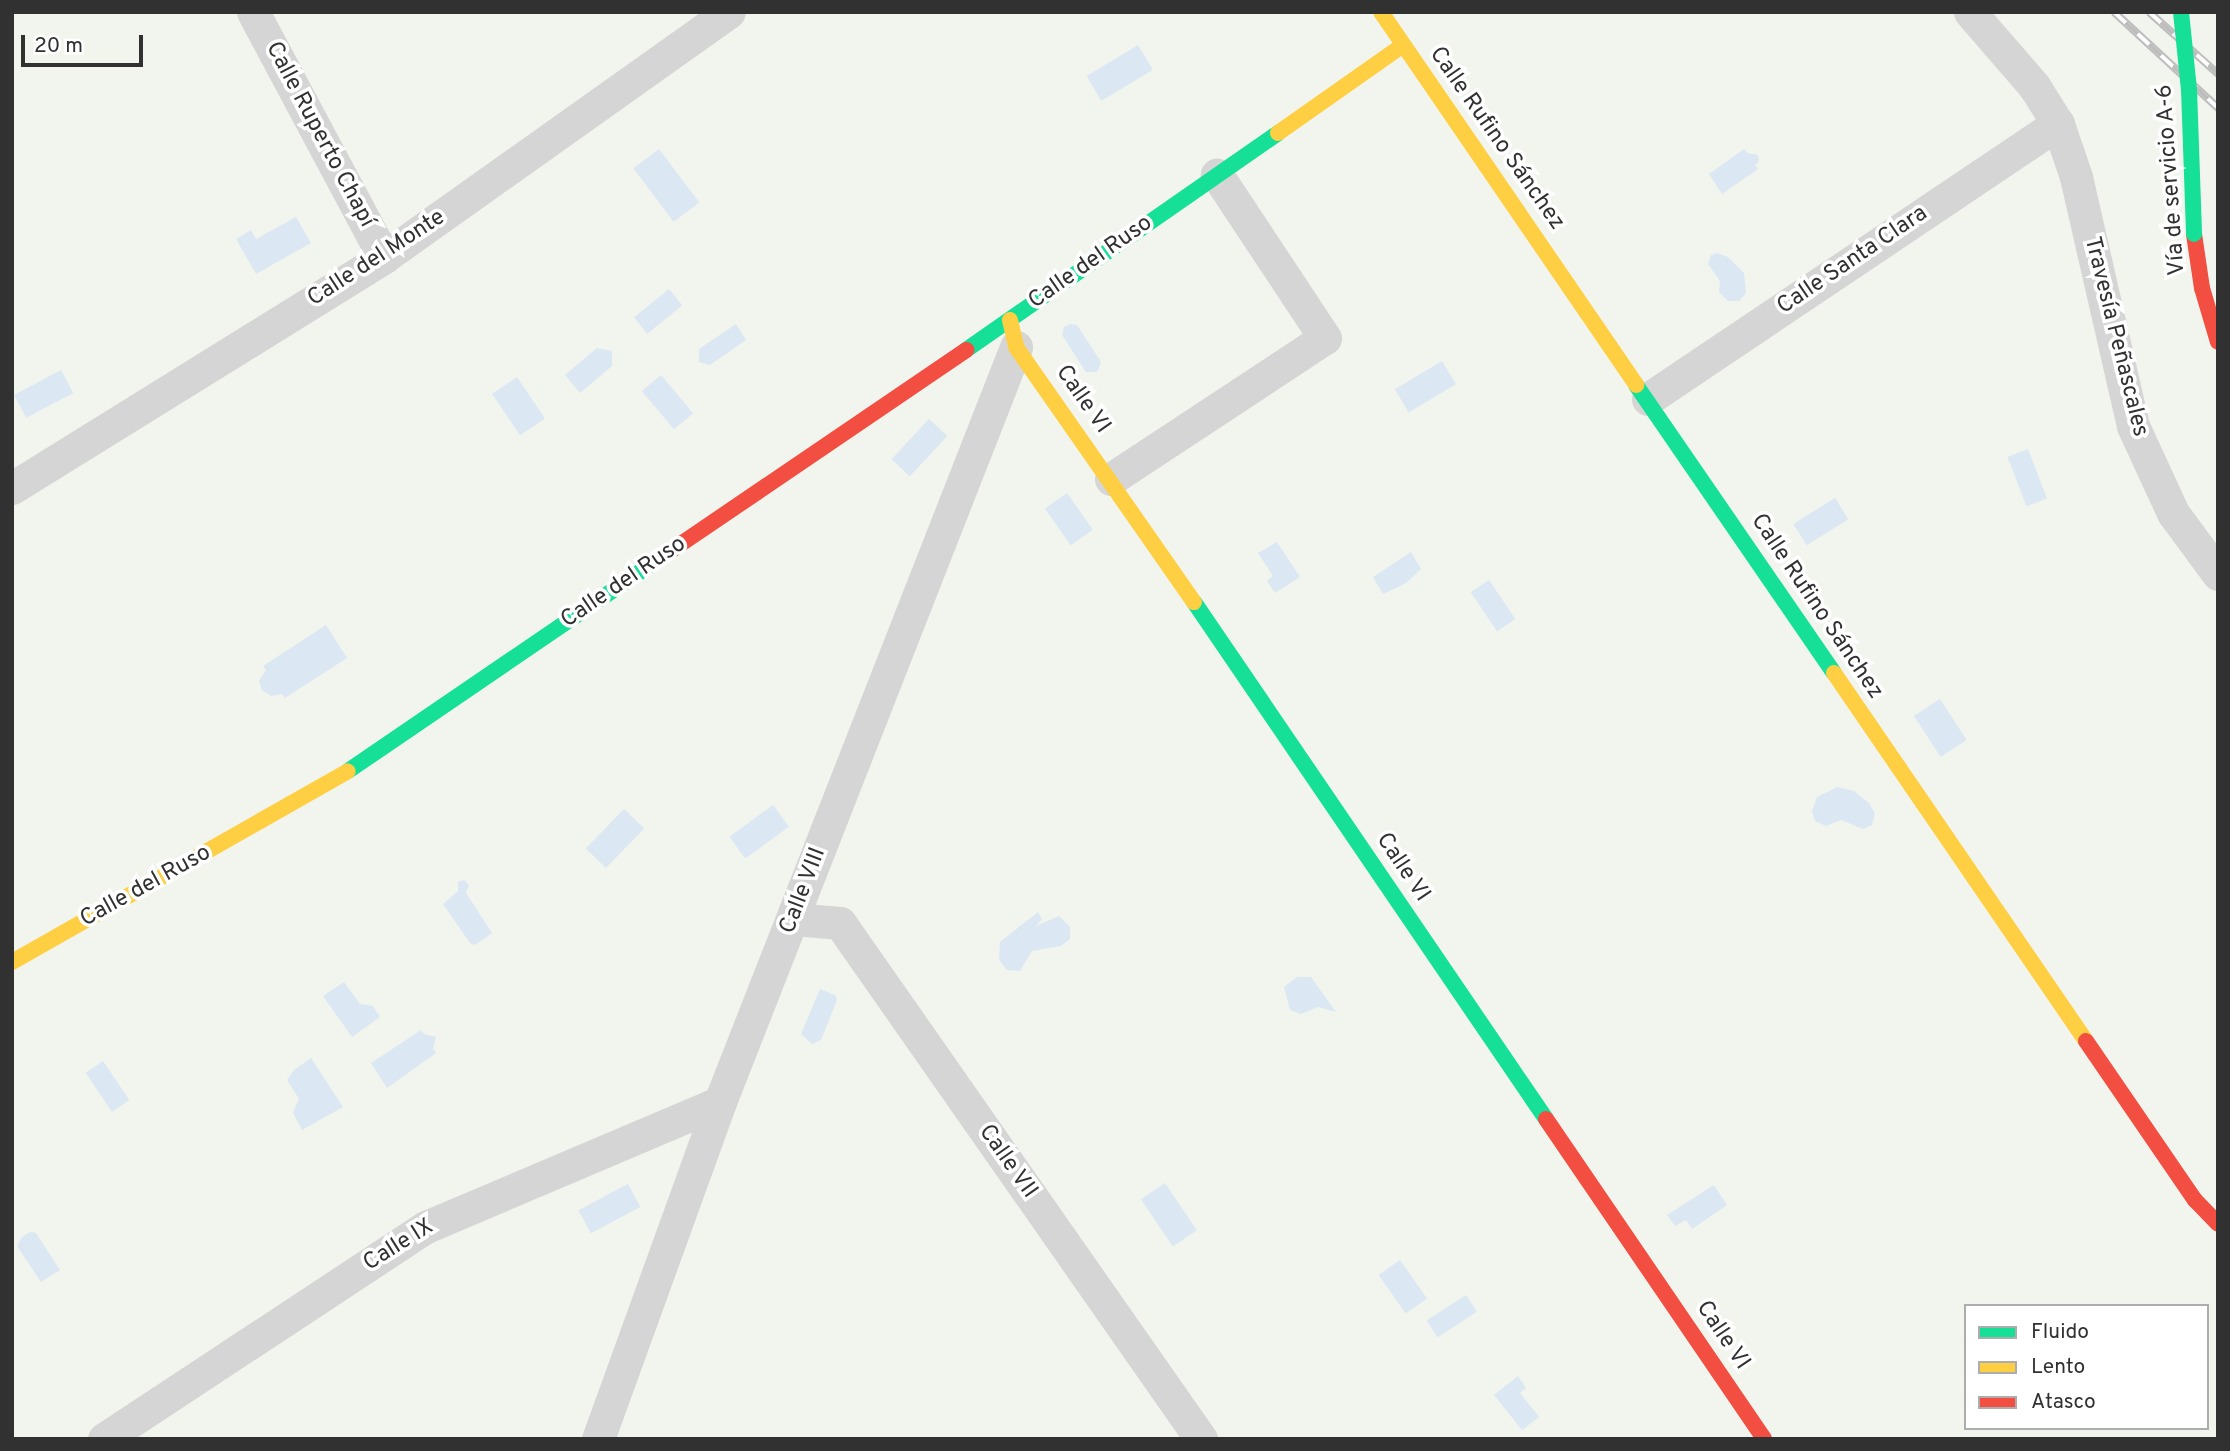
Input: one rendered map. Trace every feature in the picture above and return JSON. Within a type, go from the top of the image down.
[{"type":"street","name":"Calle Ruperto Chapí","points":[[253,12],[384,257]]},
{"type":"street","name":"Calle del Monte","points":[[12,488],[384,257],[729,12]]},
{"type":"street","name":"Calle Rufino Sánchez","points":[[1381,12],[2179,1177],[2195,1200],[2218,1224]]},
{"type":"street","name":"Travesía Peñascales","points":[[1970,12],[2034,86],[2058,124],[2076,177],[2133,426],[2173,513],[2218,574]]},
{"type":"street","name":"Vía de servicio A-6","points":[[2181,12],[2189,89],[2194,234],[2202,288],[2218,342]]},
{"type":"street","name":"Calle del Ruso","points":[[12,962],[330,783],[1013,333],[1217,175],[1403,45]]},
{"type":"street","name":"Calle Santa Clara","points":[[1648,399],[2058,124]]},
{"type":"street","points":[[1111,479],[1325,338],[1217,175]]},
{"type":"street","name":"Calle VI","points":[[1013,333],[1764,1439]]},
{"type":"street","name":"Calle VIII","points":[[598,1439],[720,1102],[793,919],[1013,333]]},
{"type":"street","name":"Calle VII","points":[[793,919],[840,923],[1201,1439]]},
{"type":"street","name":"Calle IX","points":[[104,1439],[426,1227],[720,1102]]},
{"type":"shaded area","points":[[12,12],[2218,12],[2218,1439],[12,1439]]},
{"type":"shaded area","points":[[1138,45],[1153,70],[1102,101],[1087,76]]},
{"type":"shaded area","points":[[659,149],[699,203],[674,222],[633,168]]},
{"type":"shaded area","points":[[1744,149],[1747,153],[1758,155],[1759,161],[1755,165],[1758,169],[1722,194],[1709,174]]},
{"type":"shaded area","points":[[296,217],[311,243],[256,274],[236,239],[251,230],[256,239]]},
{"type":"shaded area","points":[[1717,253],[1728,257],[1744,273],[1746,293],[1739,301],[1728,301],[1719,292],[1720,281],[1708,264],[1711,255]]},
{"type":"shaded area","points":[[669,289],[682,305],[647,334],[634,317]]},
{"type":"shaded area","points":[[736,324],[746,340],[710,365],[699,362],[699,349]]},
{"type":"shaded area","points":[[1077,325],[1101,362],[1097,372],[1086,372],[1062,335],[1064,327]]},
{"type":"shaded area","points":[[597,348],[612,351],[612,366],[580,393],[565,375]]},
{"type":"shaded area","points":[[1442,361],[1456,384],[1409,412],[1395,389]]},
{"type":"shaded area","points":[[61,370],[73,393],[26,418],[14,395]]},
{"type":"shaded area","points":[[661,375],[693,413],[674,429],[642,391]]},
{"type":"shaded area","points":[[517,377],[545,418],[520,435],[492,394]]},
{"type":"shaded area","points":[[929,419],[947,436],[910,476],[891,459]]},
{"type":"shaded area","points":[[2028,449],[2047,498],[2026,506],[2007,457]]},
{"type":"shaded area","points":[[1067,493],[1093,530],[1071,545],[1045,508]]},
{"type":"shaded area","points":[[1835,498],[1848,519],[1807,545],[1793,524]]},
{"type":"shaded area","points":[[1277,542],[1300,577],[1275,593],[1267,581],[1273,576],[1258,553]]},
{"type":"shaded area","points":[[1411,552],[1421,569],[1406,583],[1383,594],[1373,577]]},
{"type":"shaded area","points":[[1489,580],[1515,619],[1497,631],[1471,592]]},
{"type":"shaded area","points":[[326,625],[347,658],[285,698],[282,694],[271,696],[262,690],[259,681],[266,670],[263,666]]},
{"type":"shaded area","points":[[1940,699],[1967,740],[1941,757],[1914,716]]},
{"type":"shaded area","points":[[1837,787],[1854,791],[1869,803],[1875,814],[1872,825],[1863,829],[1841,820],[1826,826],[1815,821],[1812,811],[1817,797]]},
{"type":"shaded area","points":[[773,805],[789,827],[745,859],[729,837]]},
{"type":"shaded area","points":[[624,809],[644,828],[606,868],[586,849]]},
{"type":"shaded area","points":[[464,880],[469,885],[466,893],[492,933],[475,945],[470,943],[443,904],[458,891],[458,882]]},
{"type":"shaded area","points":[[1038,912],[1042,919],[1036,926],[1059,916],[1070,927],[1070,939],[1061,946],[1032,951],[1020,971],[1007,970],[999,960],[1000,942]]},
{"type":"shaded area","points":[[1297,977],[1311,977],[1336,1012],[1318,1007],[1301,1014],[1290,1010],[1284,987]]},
{"type":"shaded area","points":[[344,982],[360,1004],[373,1006],[380,1017],[352,1037],[323,996]]},
{"type":"shaded area","points":[[820,989],[835,995],[837,1000],[821,1040],[812,1044],[801,1034]]},
{"type":"shaded area","points":[[421,1030],[424,1034],[436,1037],[433,1049],[436,1053],[387,1088],[371,1063]]},
{"type":"shaded area","points":[[311,1058],[343,1107],[302,1130],[293,1113],[299,1099],[287,1080],[294,1070]]},
{"type":"shaded area","points":[[103,1061],[129,1100],[112,1112],[86,1073]]},
{"type":"shaded area","points":[[1165,1183],[1197,1230],[1173,1246],[1141,1199]]},
{"type":"shaded area","points":[[628,1184],[640,1207],[591,1233],[579,1210]]},
{"type":"shaded area","points":[[1714,1185],[1727,1205],[1692,1229],[1686,1220],[1675,1226],[1667,1215]]},
{"type":"shaded area","points":[[30,1232],[36,1233],[60,1270],[41,1282],[17,1246],[22,1237]]},
{"type":"shaded area","points":[[1400,1260],[1427,1299],[1406,1313],[1379,1275]]},
{"type":"shaded area","points":[[1466,1295],[1477,1312],[1437,1337],[1427,1321]]},
{"type":"shaded area","points":[[1518,1376],[1526,1388],[1520,1393],[1539,1417],[1522,1430],[1494,1395]]},
{"type":"railway","points":[[2114,12],[2218,108]]},
{"type":"railway","points":[[2149,12],[2218,74]]},
{"type":"traffic: fast","points":[[2181,12],[2189,89],[2194,234]]},
{"type":"traffic: fast","points":[[966,350],[1278,133]]},
{"type":"traffic: fast","points":[[1636,385],[1834,673]]},
{"type":"traffic: fast","points":[[348,771],[672,550]]},
{"type":"traffic: fast","points":[[1194,602],[1546,1119]]},
{"type":"traffic: slow","points":[[1381,12],[1636,385]]},
{"type":"traffic: slow","points":[[1278,133],[1403,45]]},
{"type":"traffic: slow","points":[[1010,320],[1016,347],[1194,602]]},
{"type":"traffic: slow","points":[[1834,673],[2086,1041]]},
{"type":"traffic: slow","points":[[12,962],[348,771]]},
{"type":"traffic: jam","points":[[2194,234],[2202,288],[2218,342]]},
{"type":"traffic: jam","points":[[672,550],[966,350]]},
{"type":"traffic: jam","points":[[2086,1041],[2195,1200],[2218,1224]]},
{"type":"traffic: jam","points":[[1546,1119],[1764,1439]]}]
